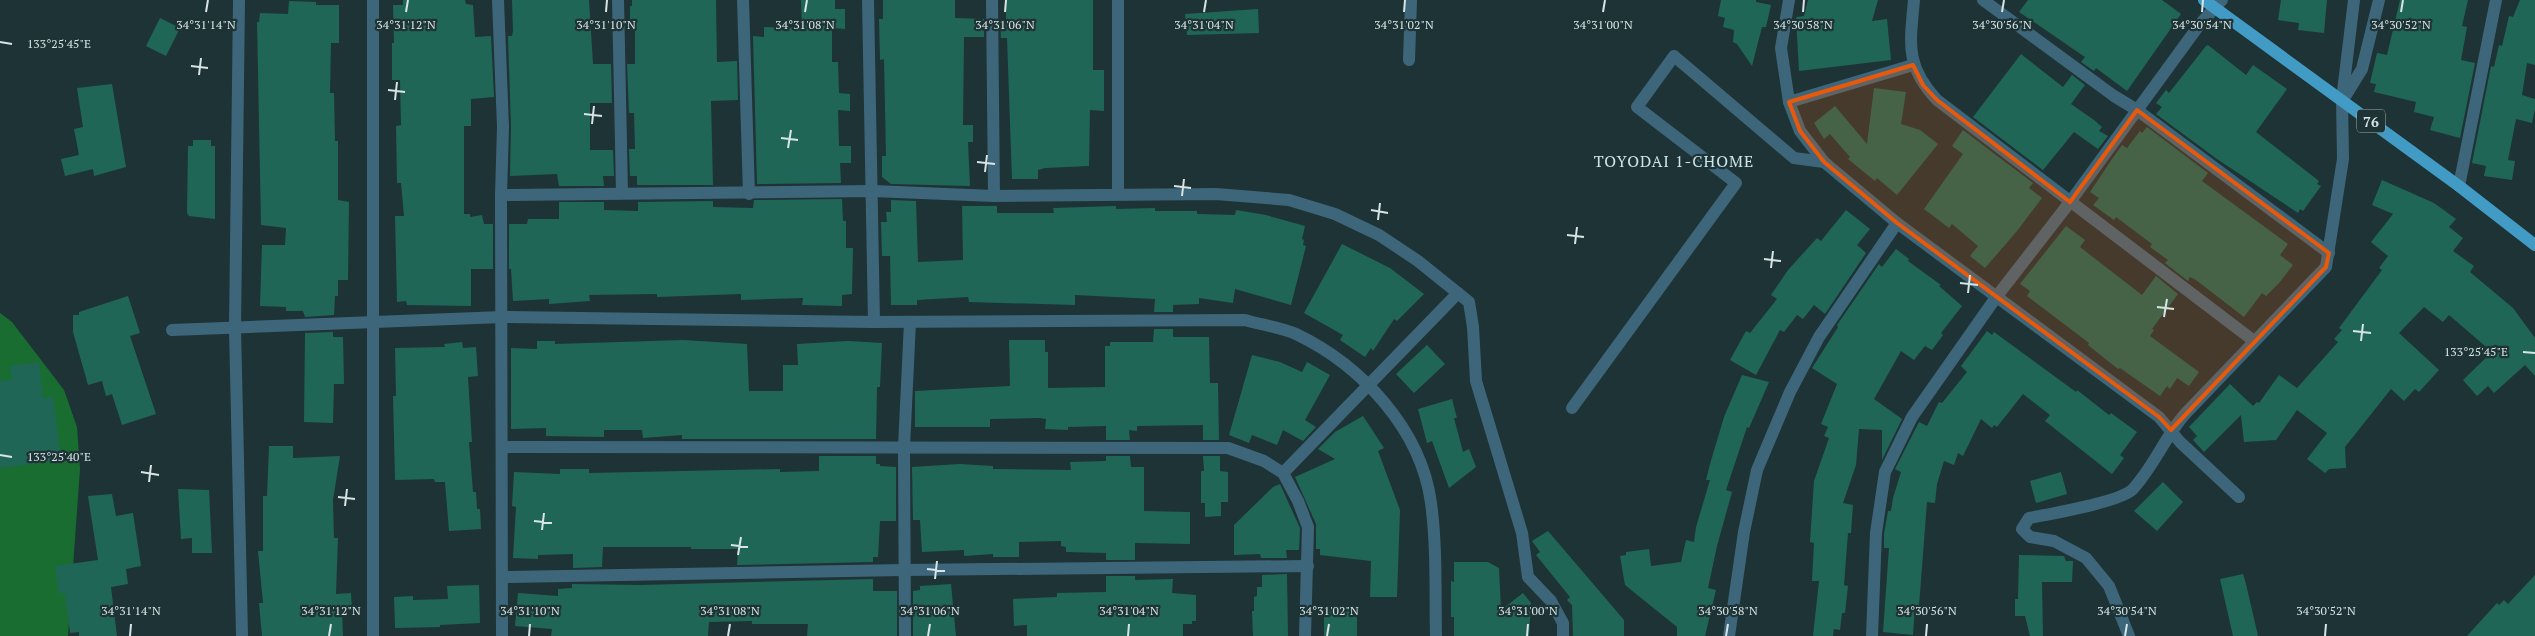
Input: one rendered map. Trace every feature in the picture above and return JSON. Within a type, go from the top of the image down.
[{"type":"main road","name":"76","points":[[2204,0],[2219,4],[2342,100],[2535,245]]},
{"type":"street","points":[[239,0],[235,328],[242,636]]},
{"type":"street","points":[[373,0],[373,636]]},
{"type":"street","points":[[498,0],[502,127],[502,636]]},
{"type":"street","points":[[618,0],[622,193]]},
{"type":"street","points":[[743,0],[749,194]]},
{"type":"street","points":[[868,0],[874,322]]},
{"type":"street","points":[[992,0],[994,196]]},
{"type":"street","points":[[1118,0],[1118,194]]},
{"type":"street","points":[[1409,60],[1411,0]]},
{"type":"street","points":[[1789,0],[1781,48],[1789,102],[1800,131],[1824,162],[1897,223],[2159,417],[2239,497]]},
{"type":"street","points":[[1914,0],[1911,39],[1913,65],[1923,85],[1937,100],[2254,341]]},
{"type":"street","points":[[1983,0],[2114,96],[2137,110],[2329,253]]},
{"type":"street","points":[[2129,636],[2109,586],[2086,558],[2054,541],[2030,537],[2022,529],[2029,518],[2086,506],[2131,491],[2162,451],[2171,430],[2326,267],[2343,159],[2342,100],[2354,0]]},
{"type":"street","points":[[2342,100],[2362,69],[2378,0]]},
{"type":"street","points":[[2458,186],[2496,0]]},
{"type":"street","points":[[1872,636],[1876,533],[1884,472],[1912,417],[1998,296],[2070,202],[2200,24],[2219,4]]},
{"type":"street","points":[[1572,408],[1736,183],[1637,107],[1674,56],[1794,158],[1824,162]]},
{"type":"street","points":[[1789,102],[1913,65]]},
{"type":"street","points":[[501,195],[622,193],[749,194],[873,191],[994,196],[1216,194],[1289,200],[1336,214],[1379,235],[1418,261],[1469,302],[1476,381],[1522,532],[1528,577],[1551,601],[1563,623],[1563,636]]},
{"type":"street","points":[[1729,636],[1744,532],[1757,470],[1790,392],[1819,336],[1897,223]]},
{"type":"street","points":[[1283,473],[1458,293]]},
{"type":"street","points":[[172,330],[502,317],[874,322],[1244,320],[1294,333],[1343,363],[1368,384],[1398,420],[1419,460],[1431,501],[1435,549],[1436,636]]},
{"type":"street","points":[[905,636],[904,447],[910,322]]},
{"type":"street","points":[[502,446],[1228,448],[1264,461],[1283,473],[1298,502],[1308,527],[1305,636]]},
{"type":"street","points":[[502,577],[904,570],[1308,566]]},
{"type":"highlighted area","points":[[1913,65],[1923,85],[1937,100],[2070,202],[2137,110],[2329,253],[2326,267],[2171,430],[2159,417],[1897,223],[1824,162],[1800,131],[1789,102]]},
{"type":"green space","points":[[0,313],[12,322],[64,390],[77,427],[80,469],[68,636],[0,636]]},
{"type":"building","points":[[403,0],[465,0],[466,4],[473,5],[475,37],[491,36],[494,97],[471,99],[471,126],[464,126],[464,214],[470,214],[470,217],[482,215],[484,224],[493,224],[493,269],[471,269],[471,306],[407,305],[406,301],[397,302],[395,216],[404,216],[401,183],[397,183],[396,126],[401,125],[400,80],[392,80],[392,43],[394,43],[393,5],[403,5]]},
{"type":"building","points":[[512,0],[589,0],[593,64],[611,64],[612,103],[590,103],[590,150],[613,150],[614,176],[603,176],[604,186],[559,186],[557,174],[510,176],[511,127],[508,36],[512,36],[513,31]]},
{"type":"building","points":[[632,0],[716,0],[717,62],[737,61],[738,100],[711,101],[713,185],[637,185],[637,176],[630,176],[629,149],[635,149],[634,113],[629,113],[627,64],[635,64],[635,28],[630,28],[630,6],[632,6]]},
{"type":"building","points":[[801,0],[835,0],[835,9],[845,9],[845,29],[832,28],[832,62],[838,62],[839,93],[850,94],[850,111],[838,110],[839,146],[851,146],[851,163],[840,163],[841,183],[757,184],[753,36],[764,37],[764,27],[802,28]]},
{"type":"building","points":[[883,0],[955,0],[955,18],[984,19],[984,37],[964,37],[963,125],[973,125],[973,142],[968,142],[970,186],[891,184],[882,177],[882,156],[886,156],[884,59],[880,60],[879,19],[883,19]]},
{"type":"building","points":[[1006,0],[1093,0],[1093,70],[1104,70],[1104,111],[1090,110],[1089,166],[1045,168],[1038,170],[1038,179],[1012,179],[1007,38],[1001,38],[1000,20],[1006,20]]},
{"type":"building","points":[[1721,0],[1756,0],[1756,2],[1771,5],[1766,27],[1762,27],[1752,66],[1737,44],[1733,42],[1734,30],[1723,27],[1725,18],[1718,16]]},
{"type":"building","points":[[1808,0],[1878,0],[1872,21],[1887,19],[1891,60],[1799,71],[1796,17],[1804,16]]},
{"type":"building","points":[[2028,0],[2162,0],[2181,14],[2127,91],[2096,68],[2094,71],[2081,62],[2085,57],[2019,12]]},
{"type":"building","points":[[2281,0],[2327,0],[2324,33],[2298,30],[2299,23],[2278,20]]},
{"type":"building","points":[[2400,0],[2468,0],[2462,26],[2467,27],[2461,60],[2475,63],[2460,138],[2430,130],[2434,117],[2414,112],[2416,102],[2374,92],[2376,84],[2370,83],[2377,53],[2387,55]]},
{"type":"building","points":[[2520,0],[2535,0],[2535,65],[2527,63],[2522,95],[2535,99],[2535,109],[2532,123],[2516,119],[2508,160],[2515,161],[2512,180],[2484,176],[2486,166],[2472,163],[2491,66],[2494,67],[2499,45],[2502,46],[2509,16],[2513,17]]},
{"type":"building","points":[[289,1],[316,2],[316,5],[339,5],[339,43],[331,43],[330,93],[334,93],[335,141],[338,141],[338,200],[349,202],[348,280],[338,280],[338,296],[335,296],[334,315],[305,317],[303,311],[286,311],[286,307],[260,306],[262,245],[285,245],[286,228],[261,225],[257,22],[259,22],[260,13],[288,14]]},
{"type":"building","points":[[1258,9],[1259,33],[1187,35],[1185,14]]},
{"type":"building","points":[[160,18],[180,28],[166,56],[146,46]]},
{"type":"building","points":[[2208,45],[2246,75],[2253,65],[2287,89],[2256,132],[2319,181],[2317,184],[2321,186],[2303,211],[2300,209],[2298,213],[2217,159],[2156,114],[2162,107],[2156,103],[2166,90],[2169,93]]},
{"type":"building","points":[[2021,54],[2063,87],[2072,75],[2085,85],[2071,104],[2094,120],[2102,127],[2099,131],[2108,136],[2098,149],[2074,132],[2043,170],[1973,117]]},
{"type":"building","points":[[112,84],[126,167],[94,176],[93,169],[65,176],[61,159],[79,155],[74,129],[83,127],[77,88]]},
{"type":"building","points":[[1874,88],[1906,92],[1901,124],[1920,130],[1938,144],[1897,195],[1877,178],[1875,181],[1848,159],[1850,157],[1830,134],[1824,139],[1814,123],[1835,106],[1867,144]]},
{"type":"building","points":[[2147,127],[2208,173],[2202,181],[2288,244],[2280,255],[2293,265],[2266,296],[2262,293],[2244,317],[2196,280],[2190,277],[2188,281],[2165,263],[2168,260],[2150,247],[2152,244],[2116,217],[2114,220],[2093,205],[2099,198],[2090,192],[2112,159],[2122,145],[2127,148],[2140,131],[2142,133]]},
{"type":"building","points":[[1963,130],[2033,183],[2029,188],[2042,198],[1985,268],[1970,256],[1978,246],[1952,224],[1949,228],[1924,209],[1963,154],[1952,146]]},
{"type":"building","points":[[193,140],[211,140],[211,146],[215,146],[215,219],[189,216],[187,213],[188,146],[193,146]]},
{"type":"building","points":[[2382,180],[2434,203],[2456,219],[2449,227],[2463,238],[2453,251],[2474,266],[2470,272],[2513,308],[2535,338],[2535,376],[2525,365],[2494,393],[2488,386],[2477,396],[2463,380],[2492,352],[2449,315],[2443,322],[2424,307],[2399,333],[2439,370],[2419,392],[2415,389],[2404,401],[2391,389],[2345,447],[2346,468],[2329,469],[2325,473],[2307,459],[2327,433],[2297,410],[2276,440],[2244,442],[2241,415],[2204,452],[2193,440],[2197,436],[2189,427],[2230,384],[2253,406],[2257,402],[2259,403],[2279,375],[2297,388],[2338,342],[2334,339],[2342,330],[2339,328],[2382,270],[2379,268],[2388,256],[2371,242],[2393,214],[2372,205]]},
{"type":"building","points":[[842,199],[843,221],[846,221],[846,248],[853,248],[852,294],[842,295],[842,306],[802,305],[803,298],[741,300],[741,294],[657,297],[657,294],[589,295],[590,301],[549,304],[549,299],[513,301],[511,269],[509,269],[509,224],[527,224],[528,219],[559,219],[559,202],[604,202],[604,210],[638,211],[638,202],[713,201],[713,207],[753,208],[754,200]]},
{"type":"building","points":[[891,200],[916,201],[918,262],[963,260],[962,206],[997,206],[997,213],[1054,213],[1053,208],[1116,206],[1116,209],[1155,208],[1155,211],[1197,211],[1197,214],[1235,215],[1236,210],[1266,215],[1305,226],[1302,239],[1304,240],[1303,245],[1306,246],[1291,305],[1235,289],[1233,303],[1199,298],[1199,304],[1173,305],[1173,312],[1154,312],[1155,299],[1075,295],[1075,305],[969,302],[968,297],[917,300],[917,305],[891,305],[890,256],[882,256],[881,222],[887,222],[886,212],[891,212]]},
{"type":"building","points":[[1846,210],[1870,229],[1857,245],[1866,253],[1825,314],[1814,305],[1803,319],[1797,315],[1784,332],[1780,330],[1756,375],[1730,360],[1746,331],[1750,333],[1777,299],[1771,295],[1788,270],[1817,238],[1821,241]]},
{"type":"building","points":[[2066,226],[2085,240],[2080,247],[2142,295],[2156,276],[2178,294],[2152,329],[2154,330],[2150,336],[2199,372],[2189,386],[2177,378],[2170,389],[2167,386],[2160,396],[2120,368],[2118,369],[2088,345],[2089,343],[2027,296],[2030,291],[2020,284]]},
{"type":"building","points":[[1342,244],[1390,268],[1424,294],[1397,321],[1394,319],[1373,351],[1371,348],[1365,357],[1340,340],[1343,335],[1304,313]]},
{"type":"building","points":[[1896,249],[1909,259],[1908,261],[1941,285],[1939,286],[1962,306],[1941,333],[1943,335],[1932,350],[1925,346],[1914,360],[1901,351],[1874,399],[1902,419],[1882,460],[1882,430],[1859,429],[1856,465],[1843,503],[1853,505],[1851,533],[1848,533],[1844,585],[1848,586],[1845,613],[1842,613],[1840,630],[1834,629],[1833,636],[1813,636],[1819,581],[1812,581],[1814,543],[1810,542],[1814,481],[1829,438],[1824,436],[1828,427],[1821,424],[1837,384],[1812,368],[1838,327],[1837,325],[1879,264],[1882,267]]},
{"type":"building","points":[[128,296],[140,333],[130,336],[156,414],[122,425],[112,394],[106,396],[102,381],[88,385],[73,332],[73,315],[79,315],[79,312]]},
{"type":"building","points":[[1154,329],[1173,329],[1173,337],[1209,337],[1210,383],[1218,383],[1219,440],[1203,440],[1203,425],[1137,426],[1137,431],[1129,430],[1130,440],[1106,440],[1106,426],[1068,427],[1068,430],[1045,429],[1046,419],[1039,418],[990,419],[990,427],[915,427],[915,391],[1010,386],[1009,340],[1045,340],[1045,352],[1048,352],[1048,388],[1105,387],[1105,346],[1110,346],[1110,342],[1153,342]]},
{"type":"building","points":[[1987,331],[1992,335],[1994,332],[2076,392],[2077,390],[2109,415],[2111,413],[2137,432],[2120,455],[2124,458],[2112,474],[2045,421],[2050,415],[2023,394],[1997,427],[1994,425],[1992,428],[1981,419],[1963,456],[1958,453],[1954,465],[1944,461],[1937,484],[1935,503],[1927,502],[1919,606],[1915,606],[1913,635],[1883,632],[1889,548],[1884,548],[1884,534],[1888,511],[1891,511],[1901,472],[1895,469],[1919,422],[1927,426],[1939,402],[1942,403],[1967,372],[1961,366]]},
{"type":"building","points":[[333,332],[333,337],[343,337],[344,384],[334,384],[333,423],[304,422],[305,333]]},
{"type":"building","points":[[683,340],[747,344],[749,391],[783,391],[783,365],[798,365],[797,344],[848,341],[882,343],[880,387],[877,387],[876,439],[682,439],[682,435],[643,438],[642,430],[604,430],[604,437],[546,436],[546,428],[511,429],[511,348],[537,349],[537,341],[555,341],[555,344]]},
{"type":"building","points":[[462,342],[463,348],[476,347],[478,376],[468,377],[472,442],[469,442],[473,492],[476,492],[477,509],[480,509],[481,529],[449,531],[445,482],[435,482],[434,479],[395,480],[393,396],[396,396],[395,348],[445,347],[444,344]]},
{"type":"building","points":[[1427,345],[1445,364],[1414,393],[1396,374]]},
{"type":"building","points":[[1252,355],[1280,362],[1302,372],[1307,362],[1330,375],[1305,420],[1316,427],[1303,441],[1283,430],[1277,445],[1252,435],[1249,443],[1229,435]]},
{"type":"building","points":[[39,362],[43,398],[53,397],[61,460],[0,468],[0,381],[12,380],[10,366]]},
{"type":"building","points":[[1742,375],[1769,382],[1749,428],[1747,427],[1726,490],[1732,492],[1708,588],[1716,590],[1705,636],[1677,636],[1677,627],[1625,585],[1620,556],[1626,555],[1626,552],[1649,549],[1651,566],[1681,562],[1686,540],[1694,542],[1696,527],[1710,480],[1706,480],[1710,464],[1724,417]]},
{"type":"building","points":[[1452,399],[1457,418],[1454,418],[1463,452],[1469,449],[1476,467],[1449,488],[1432,441],[1427,443],[1418,409]]},
{"type":"building","points":[[1363,416],[1384,448],[1378,451],[1400,510],[1397,597],[1370,597],[1371,561],[1320,555],[1320,549],[1316,549],[1316,524],[1295,477],[1335,459],[1318,449],[1335,432]]},
{"type":"building","points":[[269,446],[293,446],[293,458],[340,456],[333,500],[334,538],[338,538],[336,594],[351,593],[352,611],[342,611],[343,636],[262,636],[259,603],[263,603],[258,551],[263,551],[263,496],[267,496]]},
{"type":"building","points":[[819,456],[876,456],[876,464],[896,467],[896,521],[880,521],[878,557],[873,557],[873,562],[737,565],[738,549],[691,549],[691,547],[603,547],[602,567],[573,568],[573,554],[538,555],[538,559],[513,558],[516,507],[512,506],[514,472],[560,474],[560,469],[589,469],[589,473],[780,469],[780,472],[819,471]]},
{"type":"building","points":[[1106,456],[1130,456],[1131,467],[1144,467],[1144,511],[1190,512],[1190,544],[1135,543],[1135,560],[1106,560],[1106,553],[1066,552],[1066,547],[1061,546],[1061,541],[1019,542],[1019,557],[993,557],[993,554],[964,556],[964,550],[922,552],[920,520],[913,520],[912,467],[959,464],[993,466],[993,469],[1071,470],[1070,462],[1106,461]]},
{"type":"building","points":[[1203,456],[1220,456],[1220,471],[1228,472],[1228,502],[1221,502],[1221,516],[1205,517],[1205,503],[1201,503],[1201,471],[1204,471]]},
{"type":"building","points":[[2061,472],[2067,494],[2036,503],[2030,481]]},
{"type":"building","points":[[2163,482],[2183,502],[2157,531],[2134,511]]},
{"type":"building","points":[[1280,484],[1300,528],[1299,550],[1286,550],[1287,558],[1261,558],[1260,554],[1234,555],[1234,525],[1273,487]]},
{"type":"building","points":[[178,489],[209,490],[212,553],[192,553],[192,538],[181,539]]},
{"type":"building","points":[[112,494],[116,516],[133,513],[141,566],[126,569],[128,584],[111,587],[117,636],[79,636],[79,632],[70,633],[65,593],[59,594],[55,566],[98,560],[88,496]]},
{"type":"building","points":[[1548,531],[1624,620],[1624,636],[1573,636],[1572,605],[1567,600],[1570,597],[1536,555],[1540,552],[1532,541]]},
{"type":"building","points":[[2019,555],[2064,556],[2066,561],[2073,561],[2072,582],[2042,582],[2043,636],[2030,636],[2025,616],[2015,616],[2015,599],[2018,599]]},
{"type":"building","points":[[1454,562],[1488,562],[1499,568],[1501,610],[1523,593],[1531,603],[1529,636],[1454,636],[1454,617],[1451,617],[1451,581],[1454,582]]},
{"type":"building","points":[[1287,574],[1288,636],[1253,636],[1252,611],[1254,611],[1254,597],[1257,596],[1257,587],[1262,587],[1262,575]]},
{"type":"building","points":[[2243,574],[2258,636],[2233,636],[2220,579]]},
{"type":"building","points":[[2535,575],[2535,636],[2467,636],[2497,603],[2499,605],[2504,600],[2508,604]]},
{"type":"building","points":[[1106,576],[1135,576],[1135,580],[1173,579],[1172,593],[1196,595],[1196,621],[1192,621],[1192,624],[1183,624],[1183,636],[1027,636],[1027,625],[1014,626],[1013,599],[1057,597],[1057,593],[1106,592]]},
{"type":"building","points":[[873,579],[873,591],[897,591],[897,636],[807,636],[808,624],[752,624],[752,621],[709,622],[708,636],[551,636],[552,629],[515,626],[518,593],[558,596],[558,589],[572,588],[572,584],[641,585]]},
{"type":"building","points":[[951,584],[956,636],[913,636],[913,591],[920,590],[920,586]]},
{"type":"building","points":[[479,585],[480,623],[440,625],[440,627],[395,628],[394,597],[413,596],[413,600],[448,599],[447,586]]},
{"type":"building","points":[[1357,609],[1357,636],[1324,636],[1324,610]]},
{"type":"district","name":"TOYODAI 1-CHOME","points":[[1674,161]]}]
